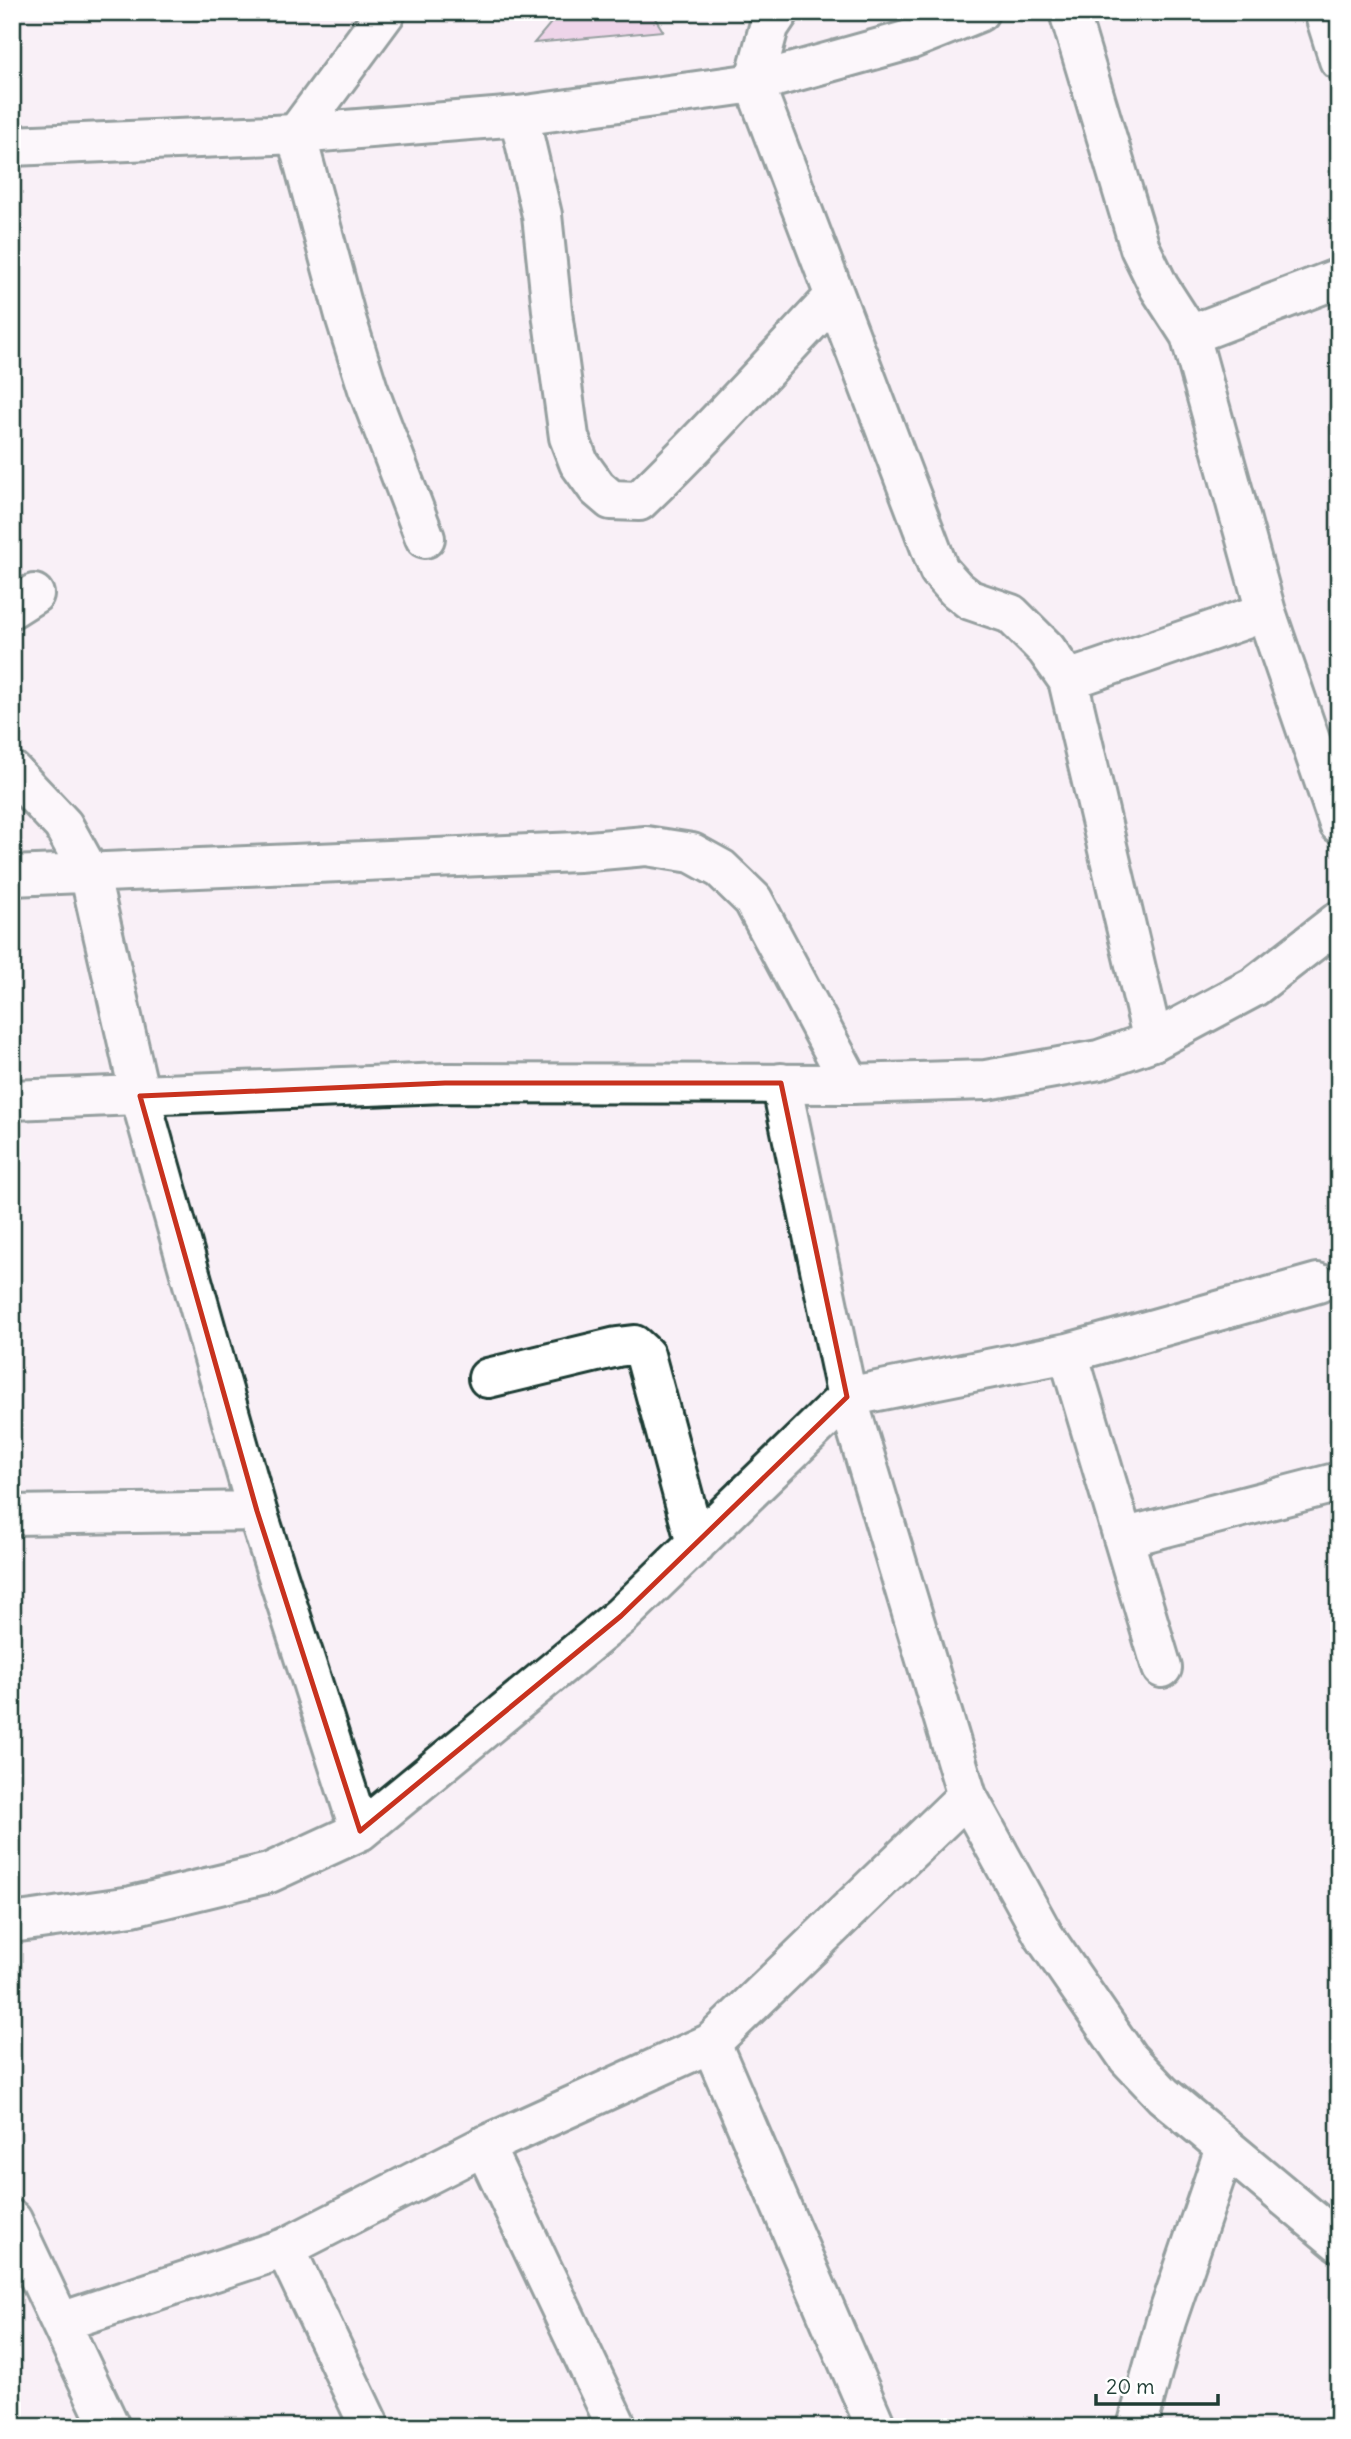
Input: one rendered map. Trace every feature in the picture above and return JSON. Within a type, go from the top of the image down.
[{"type":"street","points":[[296,134],[386,12]]},
{"type":"street","points":[[779,12],[769,27],[754,83],[939,570],[956,589],[971,600],[1011,614],[1046,649],[1068,680],[1153,1041]]},
{"type":"street","points":[[12,146],[296,134],[519,116],[754,83],[909,40],[979,12]]},
{"type":"street","points":[[1069,12],[1140,247],[1159,286],[1190,335],[1266,612],[1339,824]]},
{"type":"street","points":[[1324,12],[1339,60]]},
{"type":"street","points":[[519,116],[542,215],[569,437],[579,463],[597,488],[611,500],[639,501],[681,461],[718,418],[835,296]]},
{"type":"street","points":[[296,134],[346,319],[368,389],[425,538]]},
{"type":"street","points":[[1190,335],[1339,278]]},
{"type":"street","points":[[1068,680],[1266,612]]},
{"type":"street","points":[[12,771],[63,825],[89,872],[140,1096],[257,1511],[360,1830]]},
{"type":"street","points":[[12,876],[564,853],[646,846],[692,853],[721,869],[753,900],[851,1084]]},
{"type":"street","points":[[12,1100],[445,1083],[851,1084],[986,1080],[1099,1059],[1153,1041],[1254,987],[1339,921]]},
{"type":"street","points":[[781,1083],[847,1397],[967,1796],[1044,1936],[1128,2058],[1163,2095],[1339,2242]]},
{"type":"street","points":[[12,1923],[132,1906],[269,1872],[360,1830],[621,1616],[847,1397],[1068,1353],[1318,1283]]},
{"type":"street","points":[[488,1378],[634,1345],[646,1355],[696,1544]]},
{"type":"street","points":[[1068,1353],[1162,1668]]},
{"type":"street","points":[[1123,1538],[1339,1482]]},
{"type":"street","points":[[12,1515],[257,1511]]},
{"type":"street","points":[[61,2322],[285,2248],[484,2147],[711,2043],[967,1796]]},
{"type":"street","points":[[711,2043],[876,2427]]},
{"type":"street","points":[[484,2147],[617,2427]]},
{"type":"street","points":[[1137,2427],[1174,2297],[1224,2148]]},
{"type":"street","points":[[12,2220],[110,2427]]},
{"type":"street","points":[[285,2248],[370,2427]]},
{"type":"highlighted area","points":[[445,1083],[781,1083],[847,1397],[621,1616],[360,1831],[257,1511],[140,1096]]},
{"type":"building","points":[[560,12],[651,12],[663,31],[534,43]]}]
